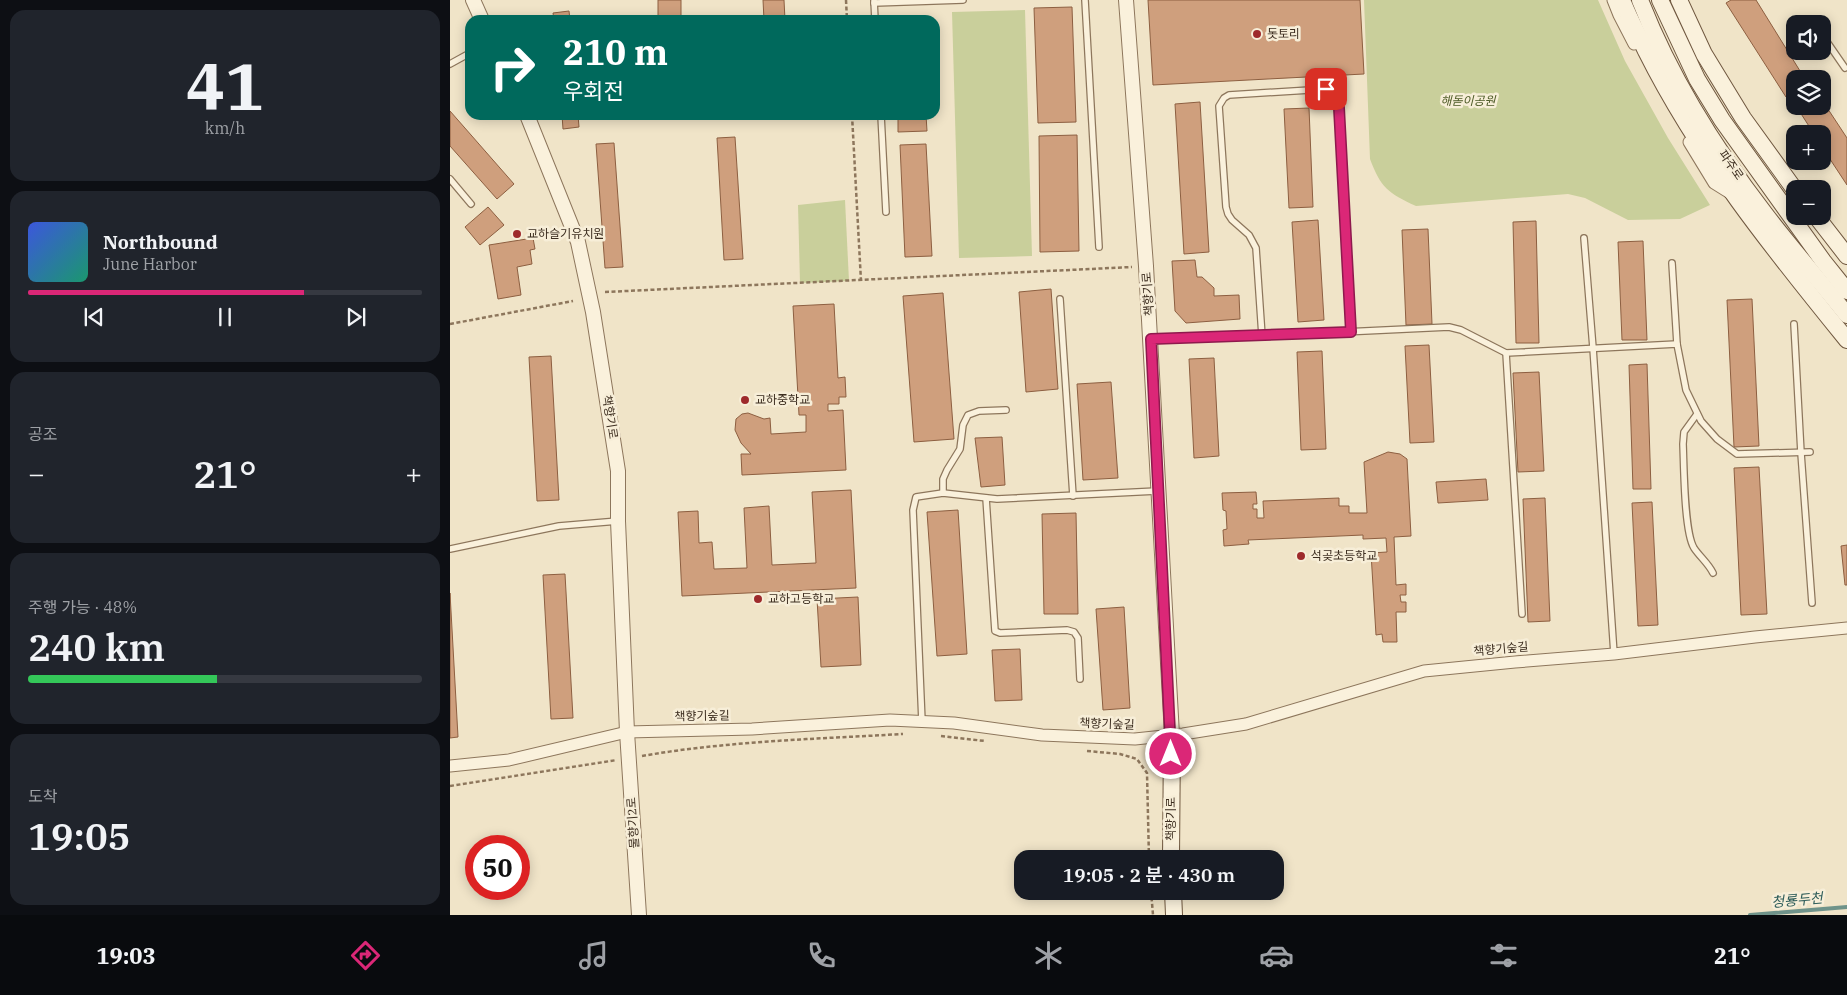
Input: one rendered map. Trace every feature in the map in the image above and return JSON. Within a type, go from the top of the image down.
[{"type":"main road","points":[[1622,0],[1665,90],[1717,172],[1761,233],[1847,340]]},
{"type":"main road","name":"파주로","points":[[1640,0],[1681,87],[1706,130],[1765,214],[1847,315]]},
{"type":"main road","name":"파주로","points":[[1660,0],[1697,79],[1722,120],[1823,261],[1847,291]]},
{"type":"main road","points":[[1679,0],[1704,54],[1743,118],[1788,180]]},
{"type":"main road","points":[[1823,225],[1847,256]]},
{"type":"main road","name":"책향기로","points":[[1171,850],[1172,735]]},
{"type":"main road","points":[[1173,900],[1174,913]]},
{"type":"street","points":[[473,0],[480,15]]},
{"type":"street","name":"책향기로","points":[[1126,0],[1151,339],[1172,735]]},
{"type":"street","points":[[1613,0],[1649,73],[1714,183],[1735,197]]},
{"type":"street","name":"책향기로","points":[[529,120],[578,242],[593,312],[618,471],[618,521],[627,732]]},
{"type":"street","name":"책향기숲길","points":[[450,766],[509,760],[627,732],[752,729],[890,720],[954,723],[1042,735],[1135,739],[1246,724],[1424,671],[1614,654],[1847,628]]},
{"type":"street","name":"물향기2로","points":[[627,732],[639,915]]},
{"type":"lane","points":[[875,15],[874,1],[963,0]]},
{"type":"lane","points":[[1085,0],[1099,247]]},
{"type":"lane","points":[[1831,47],[1846,69]]},
{"type":"lane","points":[[450,64],[465,56]]},
{"type":"lane","points":[[1262,336],[1256,248],[1249,234],[1232,220],[1226,207],[1219,106],[1224,98],[1229,95],[1326,89],[1333,95],[1339,108],[1351,332]]},
{"type":"lane","points":[[881,120],[886,212]]},
{"type":"lane","points":[[450,179],[471,204]]},
{"type":"lane","points":[[1584,238],[1614,654]]},
{"type":"lane","points":[[1672,263],[1677,344],[1686,390],[1701,421],[1717,439],[1737,454],[1810,452]]},
{"type":"lane","points":[[1060,299],[1073,496]]},
{"type":"lane","points":[[1794,324],[1812,603]]},
{"type":"lane","points":[[1151,339],[1449,327],[1462,330],[1506,353],[1677,344]]},
{"type":"lane","points":[[1506,353],[1522,614]]},
{"type":"lane","points":[[943,493],[944,479],[947,470],[960,449],[963,425],[968,415],[979,411],[1006,410]]},
{"type":"lane","points":[[1697,414],[1684,432],[1683,444],[1689,534],[1694,548],[1709,564],[1713,573]]},
{"type":"lane","points":[[922,722],[913,510],[916,497],[943,493],[997,499],[1160,490]]},
{"type":"lane","points":[[986,498],[994,631],[1000,634],[1067,630],[1074,632],[1078,638],[1080,679]]},
{"type":"lane","points":[[450,549],[559,526],[618,521]]},
{"type":"path","points":[[846,0],[847,15]]},
{"type":"path","points":[[852,120],[861,281]]},
{"type":"path","points":[[605,292],[1146,266]]},
{"type":"path","points":[[450,324],[573,301]]},
{"type":"path","points":[[450,786],[666,752],[782,741],[908,734]]},
{"type":"path","points":[[937,735],[992,742]]},
{"type":"path","points":[[1081,750],[1120,754],[1137,759],[1147,773],[1149,850]]},
{"type":"path","points":[[1152,900],[1153,915]]},
{"type":"green space","name":"해돋이공원","points":[[1364,0],[1598,0],[1625,61],[1668,138],[1710,205],[1680,219],[1628,220],[1585,198],[1568,194],[1416,206],[1392,193],[1378,177],[1370,159]]},
{"type":"green space","points":[[1025,10],[1032,256],[959,258],[952,12]]},
{"type":"green space","points":[[845,200],[849,281],[800,283],[798,205]]},
{"type":"building","points":[[658,0],[681,0],[681,15],[658,15]]},
{"type":"building","points":[[763,0],[784,0],[785,15],[764,15]]},
{"type":"building","points":[[1148,0],[1360,0],[1364,74],[1153,85]]},
{"type":"building","points":[[1731,0],[1756,0],[1786,48],[1786,60],[1793,60],[1799,70],[1786,70],[1786,97],[1726,3]]},
{"type":"building","points":[[1072,7],[1076,122],[1038,123],[1034,8]]},
{"type":"building","points":[[569,11],[569,15],[553,15],[553,13]]},
{"type":"building","points":[[1200,102],[1209,252],[1184,254],[1175,104]]},
{"type":"building","points":[[1309,108],[1313,207],[1289,208],[1284,109]]},
{"type":"building","points":[[450,111],[514,184],[497,199],[450,146]]},
{"type":"building","points":[[1831,114],[1847,138],[1847,185],[1831,161],[1831,125],[1808,125],[1802,115]]},
{"type":"building","points":[[562,120],[578,120],[579,127],[563,129]]},
{"type":"building","points":[[898,120],[926,120],[927,131],[898,132]]},
{"type":"building","points":[[1077,135],[1079,251],[1040,252],[1039,136]]},
{"type":"building","points":[[735,137],[743,259],[724,260],[717,138]]},
{"type":"building","points":[[614,143],[623,267],[605,268],[596,144]]},
{"type":"building","points":[[926,144],[932,256],[905,257],[900,145]]},
{"type":"building","points":[[488,207],[504,225],[480,245],[465,227]]},
{"type":"building","points":[[1318,220],[1324,320],[1298,322],[1292,222]]},
{"type":"building","points":[[1536,221],[1539,343],[1516,343],[1513,222]]},
{"type":"building","points":[[1428,229],[1432,324],[1406,325],[1402,230]]},
{"type":"building","points":[[533,238],[535,249],[530,250],[532,264],[517,267],[521,295],[498,299],[489,245]]},
{"type":"building","points":[[1643,241],[1647,340],[1622,340],[1618,242]]},
{"type":"building","points":[[1195,260],[1197,277],[1202,277],[1214,288],[1214,296],[1239,295],[1240,319],[1186,323],[1175,311],[1172,261]]},
{"type":"building","points":[[1051,289],[1058,389],[1026,392],[1019,292]]},
{"type":"building","points":[[943,293],[954,439],[914,442],[903,296]]},
{"type":"building","points":[[1752,299],[1759,446],[1734,447],[1727,300]]},
{"type":"building","points":[[834,304],[838,378],[845,377],[846,397],[839,397],[839,404],[828,404],[828,411],[843,410],[846,470],[742,475],[741,454],[751,454],[741,443],[735,430],[736,419],[742,414],[748,413],[764,419],[770,418],[771,434],[806,432],[806,415],[799,415],[793,306]]},
{"type":"building","points":[[1429,345],[1434,442],[1410,443],[1405,346]]},
{"type":"building","points":[[1322,351],[1326,449],[1301,450],[1297,352]]},
{"type":"building","points":[[551,356],[559,500],[537,501],[529,357]]},
{"type":"building","points":[[1214,358],[1219,456],[1194,458],[1189,359]]},
{"type":"building","points":[[1647,364],[1651,489],[1633,489],[1629,365]]},
{"type":"building","points":[[1539,372],[1544,471],[1518,472],[1513,373]]},
{"type":"building","points":[[1111,382],[1118,478],[1083,480],[1077,384]]},
{"type":"building","points":[[1002,437],[1005,485],[981,487],[975,438]]},
{"type":"building","points":[[1388,452],[1400,454],[1407,459],[1411,536],[1394,537],[1396,585],[1406,584],[1406,595],[1400,595],[1401,602],[1406,602],[1406,612],[1396,612],[1397,642],[1383,642],[1382,634],[1376,635],[1371,553],[1387,552],[1386,538],[1363,539],[1363,535],[1248,540],[1249,544],[1224,546],[1223,530],[1227,529],[1222,493],[1256,492],[1257,504],[1253,504],[1253,509],[1257,509],[1257,518],[1264,518],[1263,501],[1339,498],[1339,506],[1349,506],[1349,513],[1367,513],[1364,462]]},
{"type":"building","points":[[1759,467],[1767,614],[1741,615],[1734,468]]},
{"type":"building","points":[[1486,479],[1488,500],[1438,503],[1436,482]]},
{"type":"building","points":[[851,490],[856,588],[682,596],[678,512],[698,511],[699,543],[712,542],[714,569],[747,568],[744,508],[769,506],[772,565],[816,563],[812,492]]},
{"type":"building","points":[[1545,498],[1550,621],[1528,622],[1523,499]]},
{"type":"building","points":[[1652,502],[1658,625],[1638,626],[1632,503]]},
{"type":"building","points":[[958,510],[967,654],[937,656],[927,512]]},
{"type":"building","points":[[1076,513],[1078,614],[1044,614],[1042,514]]},
{"type":"building","points":[[1847,545],[1847,585],[1845,585],[1841,546]]},
{"type":"building","points":[[565,574],[573,718],[551,719],[543,575]]},
{"type":"building","points":[[450,593],[458,737],[450,738]]},
{"type":"building","points":[[858,597],[861,665],[821,667],[817,599]]},
{"type":"building","points":[[1124,607],[1130,708],[1103,710],[1096,609]]},
{"type":"building","points":[[1020,649],[1022,700],[995,701],[992,650]]},
{"type":"waterway","name":"청룡두천","points":[[1750,915],[1847,907]]},
{"type":"place","name":"돗토리","points":[[1257,34]]},
{"type":"place","name":"교하슬기유치원","points":[[517,234]]},
{"type":"place","name":"교하중학교","points":[[745,400]]},
{"type":"place","name":"석곶초등학교","points":[[1301,556]]},
{"type":"place","name":"교하고등학교","points":[[758,599]]},
{"type":"route","points":[[1171,754],[1172,735],[1151,339],[1351,332],[1339,108],[1333,95],[1326,89]]}]
